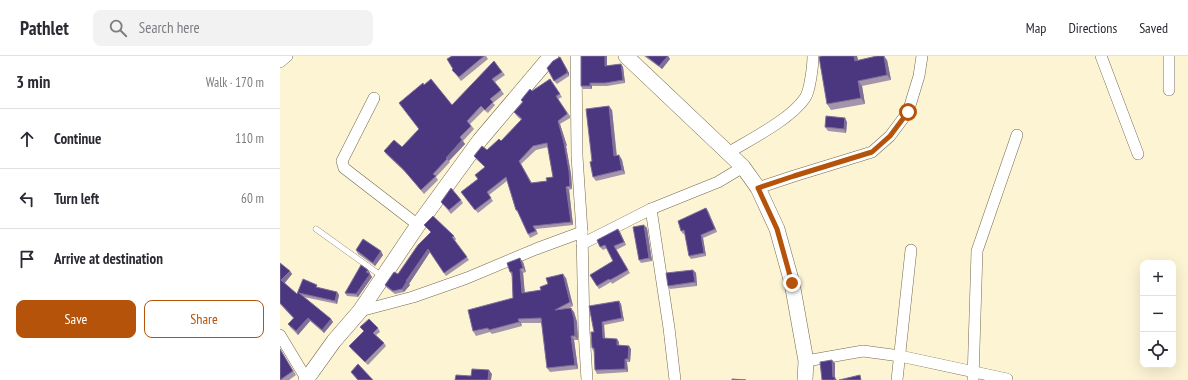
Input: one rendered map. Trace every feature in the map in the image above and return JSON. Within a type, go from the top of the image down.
[{"type":"street","points":[[280,62],[287,56]]},
{"type":"street","points":[[280,335],[307,380],[334,341],[360,311],[418,225],[480,140],[551,56]]},
{"type":"street","points":[[576,56],[577,156],[582,232],[584,330],[587,380]]},
{"type":"street","points":[[626,56],[743,167],[758,188],[777,229],[792,283],[806,361],[805,380]]},
{"type":"street","points":[[728,153],[792,113],[806,97],[813,68],[814,56]]},
{"type":"street","points":[[758,188],[872,152],[890,136],[908,112],[919,76],[922,56]]},
{"type":"street","points":[[1101,56],[1138,154]]},
{"type":"street","points":[[1169,56],[1170,90]]},
{"type":"street","points":[[374,98],[342,161],[344,168],[418,225]]},
{"type":"street","points":[[973,376],[977,251],[1017,135]]},
{"type":"street","points":[[582,244],[651,209],[718,182],[743,167]]},
{"type":"street","points":[[651,209],[669,328],[675,380]]},
{"type":"street","points":[[360,311],[413,298],[582,232]]},
{"type":"street","points":[[897,380],[911,250]]},
{"type":"street","points":[[806,361],[863,351],[900,356],[973,376],[1007,379]]},
{"type":"lane","points":[[316,229],[383,277]]},
{"type":"building","points":[[452,56],[484,56],[459,77],[452,70],[453,69],[447,59]]},
{"type":"building","points":[[581,56],[605,56],[605,66],[621,64],[623,80],[605,83],[590,83],[590,86],[581,86]]},
{"type":"building","points":[[646,56],[668,56],[659,66]]},
{"type":"building","points":[[854,56],[855,61],[884,56],[887,75],[858,81],[861,98],[827,104],[819,57]]},
{"type":"building","points":[[560,57],[567,70],[567,73],[554,81],[547,68],[553,61]]},
{"type":"building","points":[[494,61],[502,72],[492,79],[501,90],[490,99],[493,102],[485,110],[481,106],[467,121],[471,126],[460,137],[462,140],[433,174],[436,176],[421,190],[403,169],[384,151],[394,140],[402,147],[419,129],[399,103],[423,83],[424,85],[431,79],[452,105]]},
{"type":"building","points":[[550,79],[560,94],[556,96],[567,113],[558,121],[569,171],[570,186],[566,187],[571,222],[533,226],[536,231],[528,234],[516,210],[506,177],[487,192],[491,198],[475,210],[461,192],[478,179],[475,175],[485,167],[474,156],[482,146],[487,150],[499,139],[501,141],[522,119],[514,112],[523,102],[521,100],[530,89],[532,91]],"holes":[[[547,143],[553,177],[546,178],[547,181],[531,183],[519,161],[533,146]]]},
{"type":"building","points":[[609,106],[614,156],[619,155],[622,170],[593,177],[590,162],[592,161],[586,109]]},
{"type":"building","points":[[826,116],[845,118],[844,129],[825,127]]},
{"type":"building","points":[[451,188],[461,200],[449,210],[441,202]]},
{"type":"building","points":[[706,208],[715,229],[701,235],[704,253],[689,256],[684,230],[681,231],[678,221]]},
{"type":"building","points":[[433,216],[454,236],[452,237],[467,257],[444,273],[428,249],[402,289],[393,291],[385,285],[394,272],[398,274],[418,245],[431,232],[424,225]]},
{"type":"building","points":[[644,225],[649,258],[639,260],[633,227]]},
{"type":"building","points":[[618,229],[624,242],[614,246],[628,270],[597,286],[590,275],[613,261],[605,245],[600,247],[597,240]]},
{"type":"building","points":[[363,239],[381,251],[373,263],[356,250]]},
{"type":"building","points":[[520,258],[523,268],[520,269],[522,293],[541,290],[540,287],[548,284],[546,278],[563,274],[570,302],[555,310],[571,308],[574,318],[575,336],[571,336],[575,365],[547,368],[541,318],[518,319],[519,322],[489,330],[488,328],[473,331],[468,310],[513,298],[512,272],[510,272],[507,263]]},
{"type":"building","points":[[280,263],[290,271],[281,280],[297,294],[303,279],[317,285],[316,287],[337,292],[335,301],[299,293],[331,319],[322,330],[308,318],[296,331],[288,324],[294,318],[280,303]]},
{"type":"building","points":[[361,265],[368,270],[366,272],[370,274],[356,294],[345,293]]},
{"type":"building","points":[[693,270],[695,282],[668,286],[666,273]]},
{"type":"building","points":[[619,301],[622,318],[602,322],[603,338],[617,339],[617,345],[629,346],[628,359],[625,359],[625,369],[595,370],[594,348],[592,348],[591,332],[594,332],[589,306]]},
{"type":"building","points":[[369,319],[378,328],[373,333],[384,343],[365,362],[349,346],[364,331],[360,327]]},
{"type":"building","points":[[280,349],[293,371],[280,380]]},
{"type":"building","points":[[832,360],[833,377],[835,377],[835,380],[822,380],[820,362]]},
{"type":"building","points":[[358,364],[373,380],[358,380],[351,372]]},
{"type":"building","points":[[472,369],[489,370],[488,380],[455,380],[456,375],[471,376]]},
{"type":"building","points":[[860,375],[861,380],[839,380]]},
{"type":"route","points":[[792,283],[777,229],[758,188],[872,152],[890,136],[908,112]]}]
